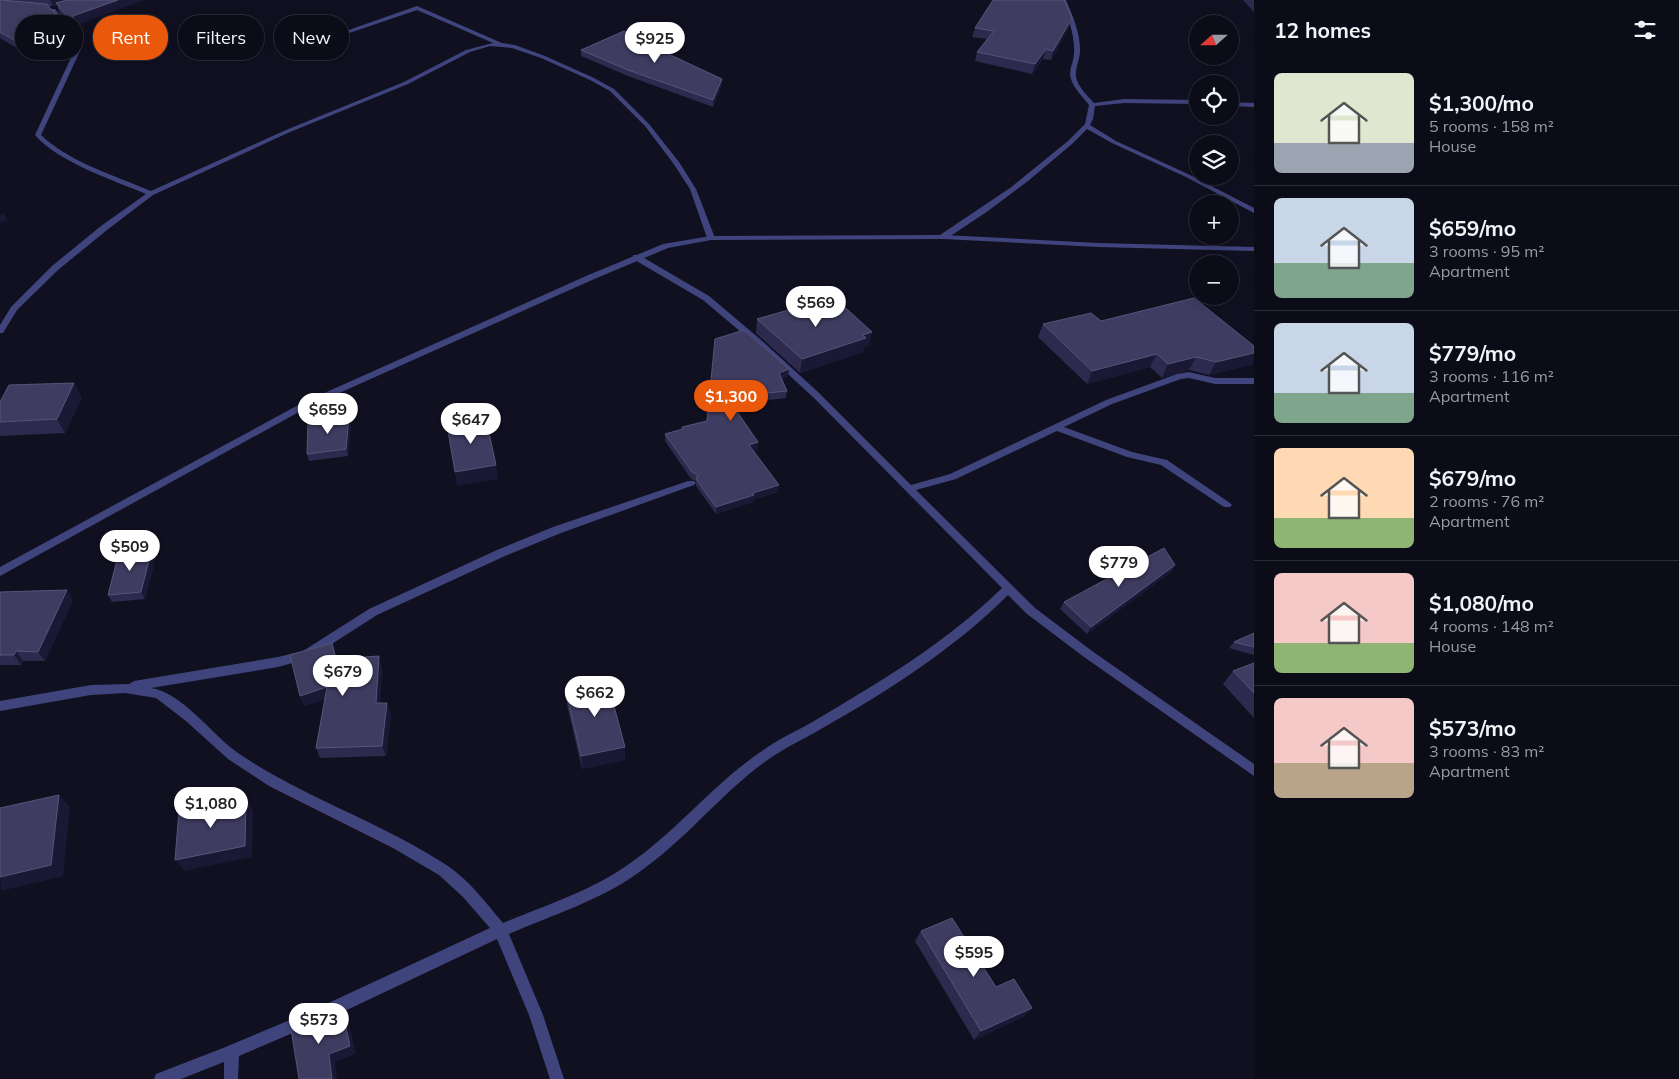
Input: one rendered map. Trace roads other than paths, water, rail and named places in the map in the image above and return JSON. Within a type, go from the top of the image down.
[{"type":"street","points":[[943,237],[1014,189],[1069,144],[1087,126],[1091,118],[1092,104],[1078,88],[1074,79],[1073,69],[1077,61],[1076,36],[1071,16],[1063,0]]},
{"type":"street","points":[[44,10],[62,8]]},
{"type":"street","points":[[349,31],[417,8],[502,44],[544,57],[592,78],[612,90],[631,107],[663,145],[689,182],[711,238]]},
{"type":"street","points":[[53,10],[73,31],[78,39],[78,49],[38,135],[54,148],[79,162],[151,194]]},
{"type":"street","points":[[0,331],[14,309],[55,268],[104,228],[151,194],[288,131],[406,83],[468,51],[490,44],[502,44]]},
{"type":"street","points":[[1092,104],[1124,101],[1189,102]]},
{"type":"street","points":[[1239,104],[1254,105]]},
{"type":"street","points":[[1087,126],[1114,142],[1188,176],[1254,211]]},
{"type":"street","points":[[0,572],[304,405],[636,257],[666,246],[711,238],[943,237],[1117,246],[1254,250]]},
{"type":"street","points":[[636,257],[682,282],[726,313],[816,395],[1031,611],[1081,649],[1254,771]]},
{"type":"street","points":[[908,489],[953,477],[1109,402],[1180,376],[1215,381],[1254,381]]},
{"type":"street","points":[[1058,428],[1130,455],[1164,462],[1227,505]]},
{"type":"street","points":[[0,706],[91,690],[126,688],[278,662],[306,655],[373,612],[483,561],[556,530],[691,483]]},
{"type":"street","points":[[161,1079],[232,1053],[403,977],[500,930],[586,895],[633,869],[679,831],[721,790],[757,762],[798,733],[816,726],[923,660],[980,616],[1007,589]]},
{"type":"street","points":[[126,688],[159,694],[190,717],[232,755],[273,782],[390,840],[444,871],[468,892],[500,930],[536,1015],[557,1079]]},
{"type":"street","points":[[231,1079],[232,1053]]}]
